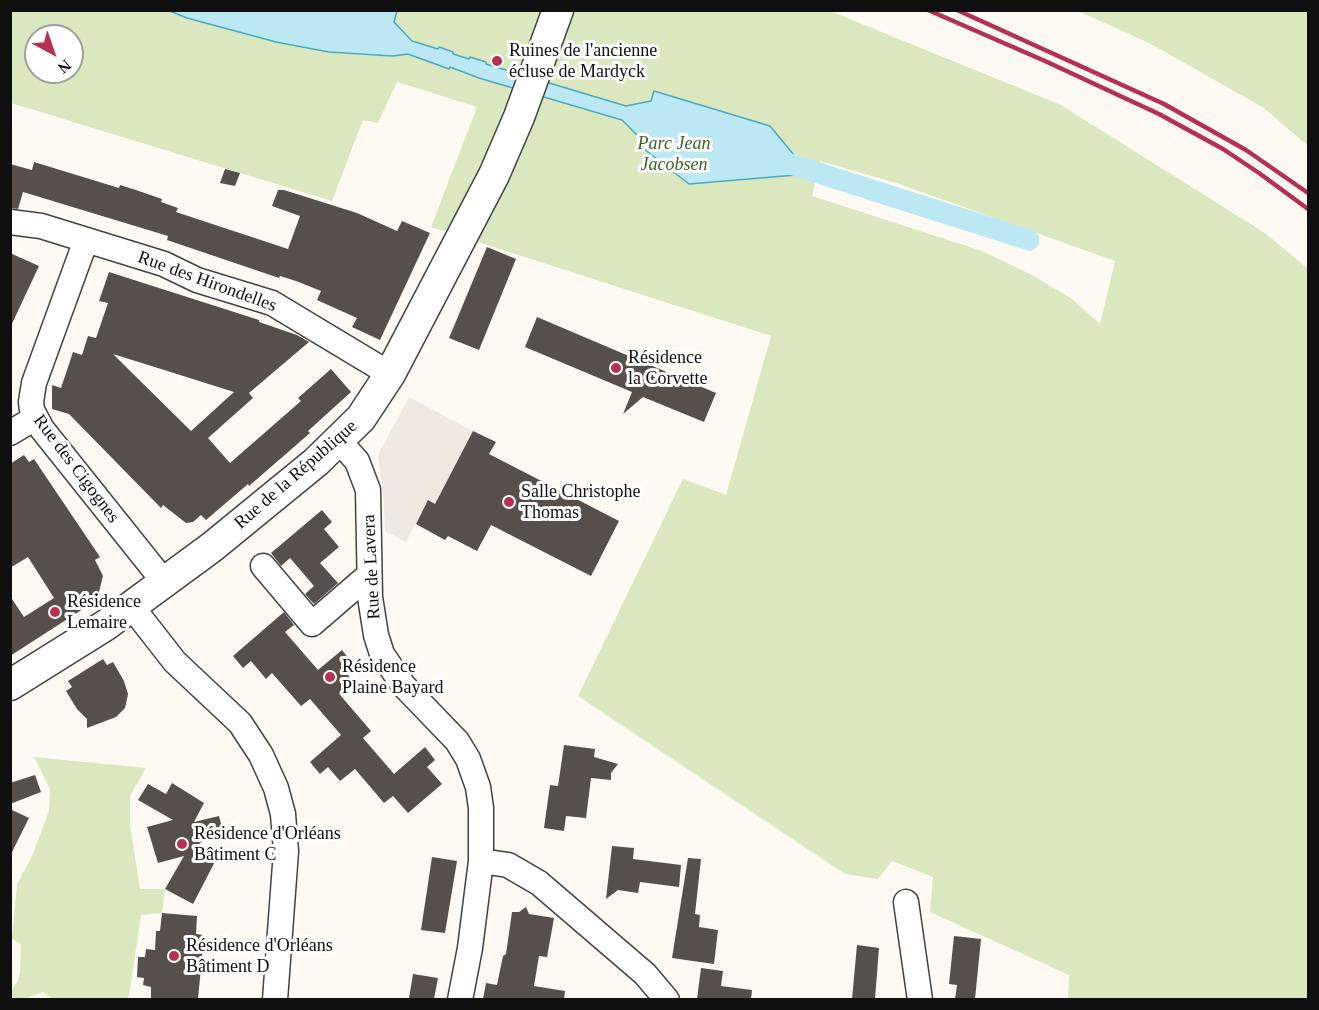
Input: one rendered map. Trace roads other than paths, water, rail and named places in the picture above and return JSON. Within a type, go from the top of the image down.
[{"type":"street","name":"Rue de la République","points":[[10,685],[132,607],[245,521],[339,441],[369,406],[390,374],[494,174],[519,117],[558,10]]},
{"type":"street","name":"Rue des Hirondelles","points":[[10,222],[41,226],[171,266],[197,280],[272,303],[390,374]]},
{"type":"street","name":"Rue des Cigognes","points":[[86,240],[34,383],[31,402],[35,418],[42,429],[165,583]]},
{"type":"street","points":[[10,433],[35,418]]},
{"type":"street","name":"Rue de Lavera","points":[[339,441],[357,461],[368,490],[369,575],[376,635],[388,665],[413,696],[451,733],[463,749],[473,769],[482,808],[481,861],[471,948],[460,999]]},
{"type":"street","points":[[262,566],[312,624],[369,575]]},
{"type":"street","points":[[132,607],[182,670],[240,723],[261,755],[276,788],[283,814],[286,851],[275,999]]},
{"type":"street","points":[[481,861],[508,865],[539,883],[649,978],[667,999]]},
{"type":"street","points":[[906,902],[920,999]]},
{"type":"water","points":[[170,11],[397,11],[394,22],[412,41],[438,49],[439,47],[469,59],[470,57],[486,62],[486,64],[626,106],[651,101],[654,91],[770,126],[803,166],[809,168],[808,174],[689,184],[639,145],[641,139],[622,120],[479,78],[450,67],[449,69],[408,54],[393,56],[329,52],[276,42],[187,18]]},
{"type":"waterway","points":[[781,161],[1029,240]]},
{"type":"railway","points":[[928,10],[1159,114],[1223,149],[1308,209]]},
{"type":"railway","points":[[957,10],[1164,104],[1246,150],[1308,193]]},
{"type":"place","name":"Ruines de l'ancienne écluse de Mardyck","points":[[497,61]]},
{"type":"place","name":"Résidence la Corvette","points":[[616,368]]},
{"type":"place","name":"Salle Christophe Thomas","points":[[509,502]]},
{"type":"place","name":"Résidence Lemaire","points":[[55,612]]},
{"type":"place","name":"Résidence Plaine Bayard","points":[[330,677]]},
{"type":"place","name":"Résidence d'Orléans Bâtiment C","points":[[182,844]]},
{"type":"place","name":"Résidence d'Orléans Bâtiment D","points":[[174,956]]},
{"type":"park label","name":"Parc Jean Jacobsen","points":[[674,154]]}]
